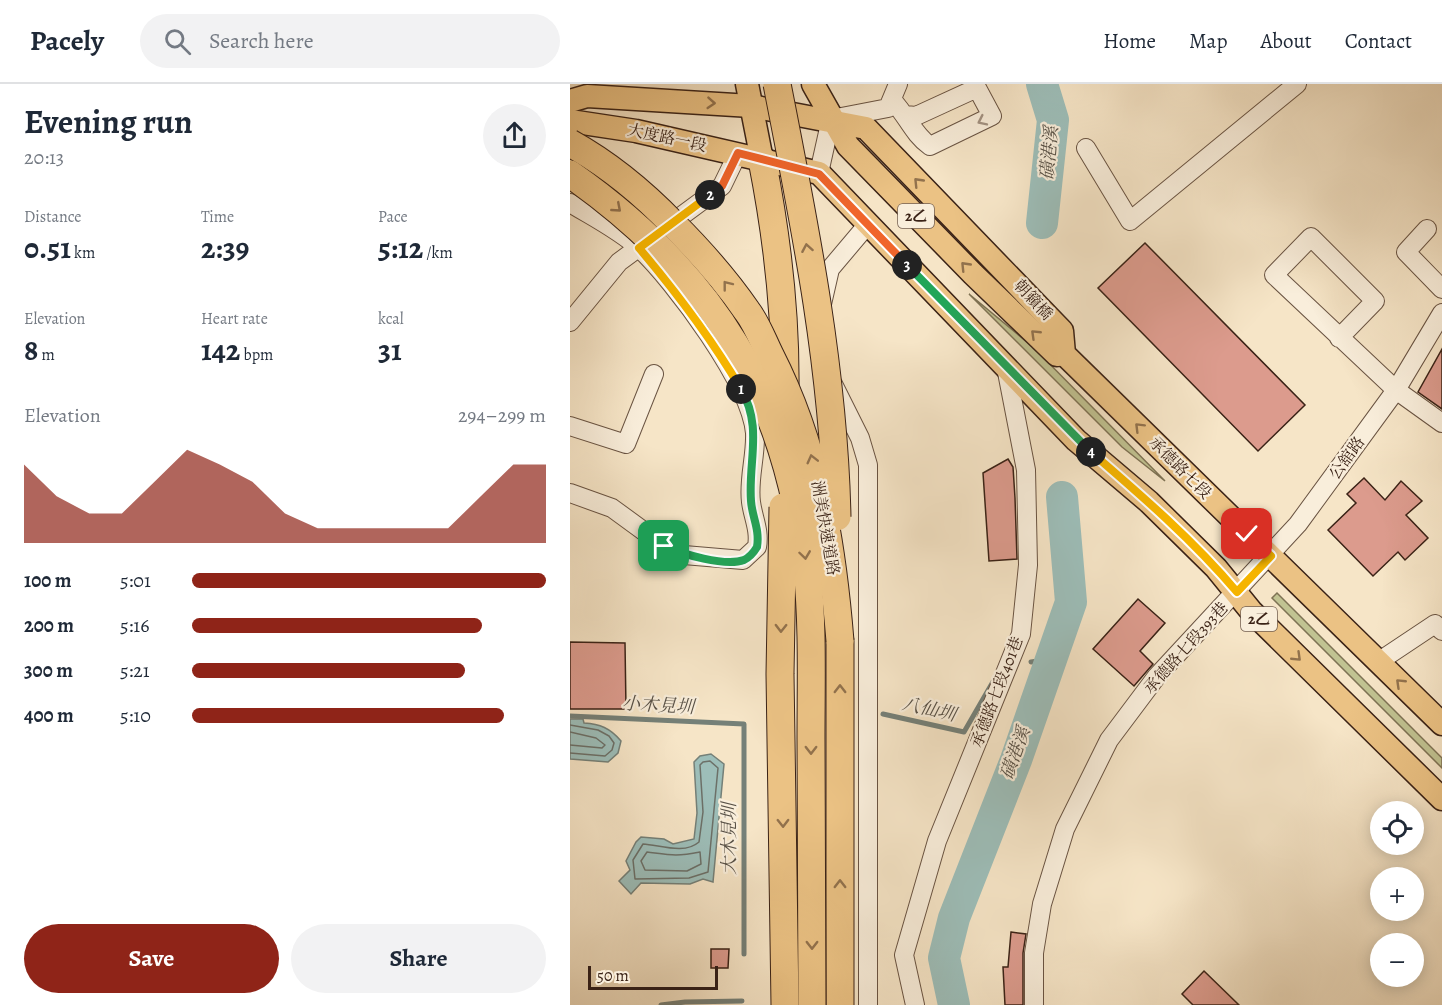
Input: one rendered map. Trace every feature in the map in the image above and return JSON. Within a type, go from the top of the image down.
[{"type":"highway","points":[[777,84],[812,277],[829,396],[837,486],[840,641]]},
{"type":"highway","name":"洲美快速道路","points":[[570,143],[587,152],[647,198],[703,254],[749,312],[783,380],[810,452],[830,544],[840,641],[840,1005]]},
{"type":"highway","points":[[750,156],[772,207],[783,310],[785,372],[780,674],[783,1003]]},
{"type":"highway","name":"洲美快速道路","points":[[570,174],[610,202],[648,235],[683,271],[711,307],[744,358],[770,411],[788,468],[801,527],[811,623],[812,1005]]},
{"type":"main road","points":[[747,84],[751,106],[750,156],[819,174]]},
{"type":"main road","name":"2乙","points":[[813,84],[831,119]]},
{"type":"main road","points":[[570,101],[587,96],[751,106],[831,119]]},
{"type":"main road","name":"朝籟橋","points":[[831,119],[866,128],[1062,331],[1064,354],[1057,355],[1007,307],[848,146],[831,119]]},
{"type":"main road","name":"大度路一段","points":[[570,122],[636,131],[750,156]]},
{"type":"main road","name":"2乙","points":[[819,174],[1076,440],[1149,502],[1216,568],[1251,611],[1442,799]]},
{"type":"main road","name":"承德路七段","points":[[1064,354],[1442,724]]},
{"type":"street","points":[[1086,148],[1130,221],[1297,84]]},
{"type":"street","points":[[819,174],[831,119],[888,108],[896,92]]},
{"type":"street","points":[[896,92],[905,115]]},
{"type":"street","points":[[570,322],[619,262],[722,186],[750,156]]},
{"type":"street","points":[[570,203],[603,222],[639,248],[677,293],[716,346],[744,395],[755,432],[751,501],[758,524],[757,547],[743,561],[684,555],[664,546],[612,508],[570,493]]},
{"type":"street","points":[[868,224],[830,269],[818,319],[818,354],[860,438],[868,465],[868,1005]]},
{"type":"street","points":[[1427,229],[1407,252],[1442,289]]},
{"type":"street","points":[[1339,338],[1375,301],[1311,237],[1274,275],[1339,338],[1396,390],[1442,423]]},
{"type":"street","name":"公舘路","points":[[1237,592],[1299,524],[1396,390],[1442,313]]},
{"type":"street","points":[[570,426],[626,444],[654,374]]},
{"type":"street","name":"承德路七段401巷","points":[[915,1005],[904,955],[937,841],[1021,634],[1028,565],[1026,470],[1013,375]]},
{"type":"street","name":"承德路七段393巷","points":[[1034,1005],[1034,953],[1042,904],[1065,830],[1109,740],[1157,676],[1237,592]]},
{"type":"street","points":[[1378,662],[1440,624]]},
{"type":"green space","points":[[969,294],[1033,347],[1165,481],[1122,447]]},
{"type":"green space","points":[[1277,593],[1442,758],[1442,768],[1272,598]]},
{"type":"water","points":[[570,719],[583,719],[584,723],[595,724],[609,730],[621,741],[618,753],[608,762],[570,759]]},
{"type":"water","points":[[711,754],[724,764],[713,882],[703,879],[690,884],[641,883],[631,894],[619,881],[630,870],[626,861],[641,837],[664,839],[673,844],[694,839],[697,813],[694,762],[700,756]]},
{"type":"building","points":[[1145,243],[1305,405],[1258,451],[1098,288]]},
{"type":"building","points":[[1442,349],[1442,409],[1418,392]]},
{"type":"building","points":[[1008,459],[1013,467],[1017,559],[989,561],[983,473]]},
{"type":"building","points":[[1364,478],[1385,500],[1401,481],[1422,501],[1406,515],[1428,538],[1405,560],[1398,552],[1373,576],[1328,530],[1356,503],[1347,494]]},
{"type":"building","points":[[1138,599],[1165,623],[1140,651],[1153,664],[1134,686],[1093,649]]},
{"type":"building","points":[[570,642],[625,643],[626,709],[570,709]]},
{"type":"building","points":[[1011,932],[1026,934],[1023,953],[1023,1005],[1005,1005],[1003,967],[1008,967]]},
{"type":"building","points":[[711,949],[729,949],[728,968],[711,968]]},
{"type":"building","points":[[1204,971],[1239,1005],[1193,1005],[1182,994]]},
{"type":"waterway","name":"磺港溪","points":[[1042,84],[1053,120],[1042,223]]},
{"type":"waterway","name":"磺港溪","points":[[954,1005],[944,958],[954,918],[1016,760],[1071,602],[1062,497]]},
{"type":"waterway","name":"八仙圳","points":[[1031,662],[1052,659]]},
{"type":"waterway","name":"八仙圳","points":[[883,714],[964,732],[994,680]]},
{"type":"waterway","name":"大木見圳","points":[[570,716],[744,724],[744,954]]},
{"type":"waterway","points":[[661,1005],[685,1002],[742,1001]]},
{"type":"route","points":[[664,546],[684,555],[743,561],[752,555],[759,537],[758,524],[751,501],[755,432],[744,395],[716,346],[677,293],[639,248],[722,186],[738,153],[819,174],[1076,440],[1149,502],[1237,592],[1271,556],[1247,534]]},
{"type":"water label","name":"小木見圳","points":[[658,705]]}]
